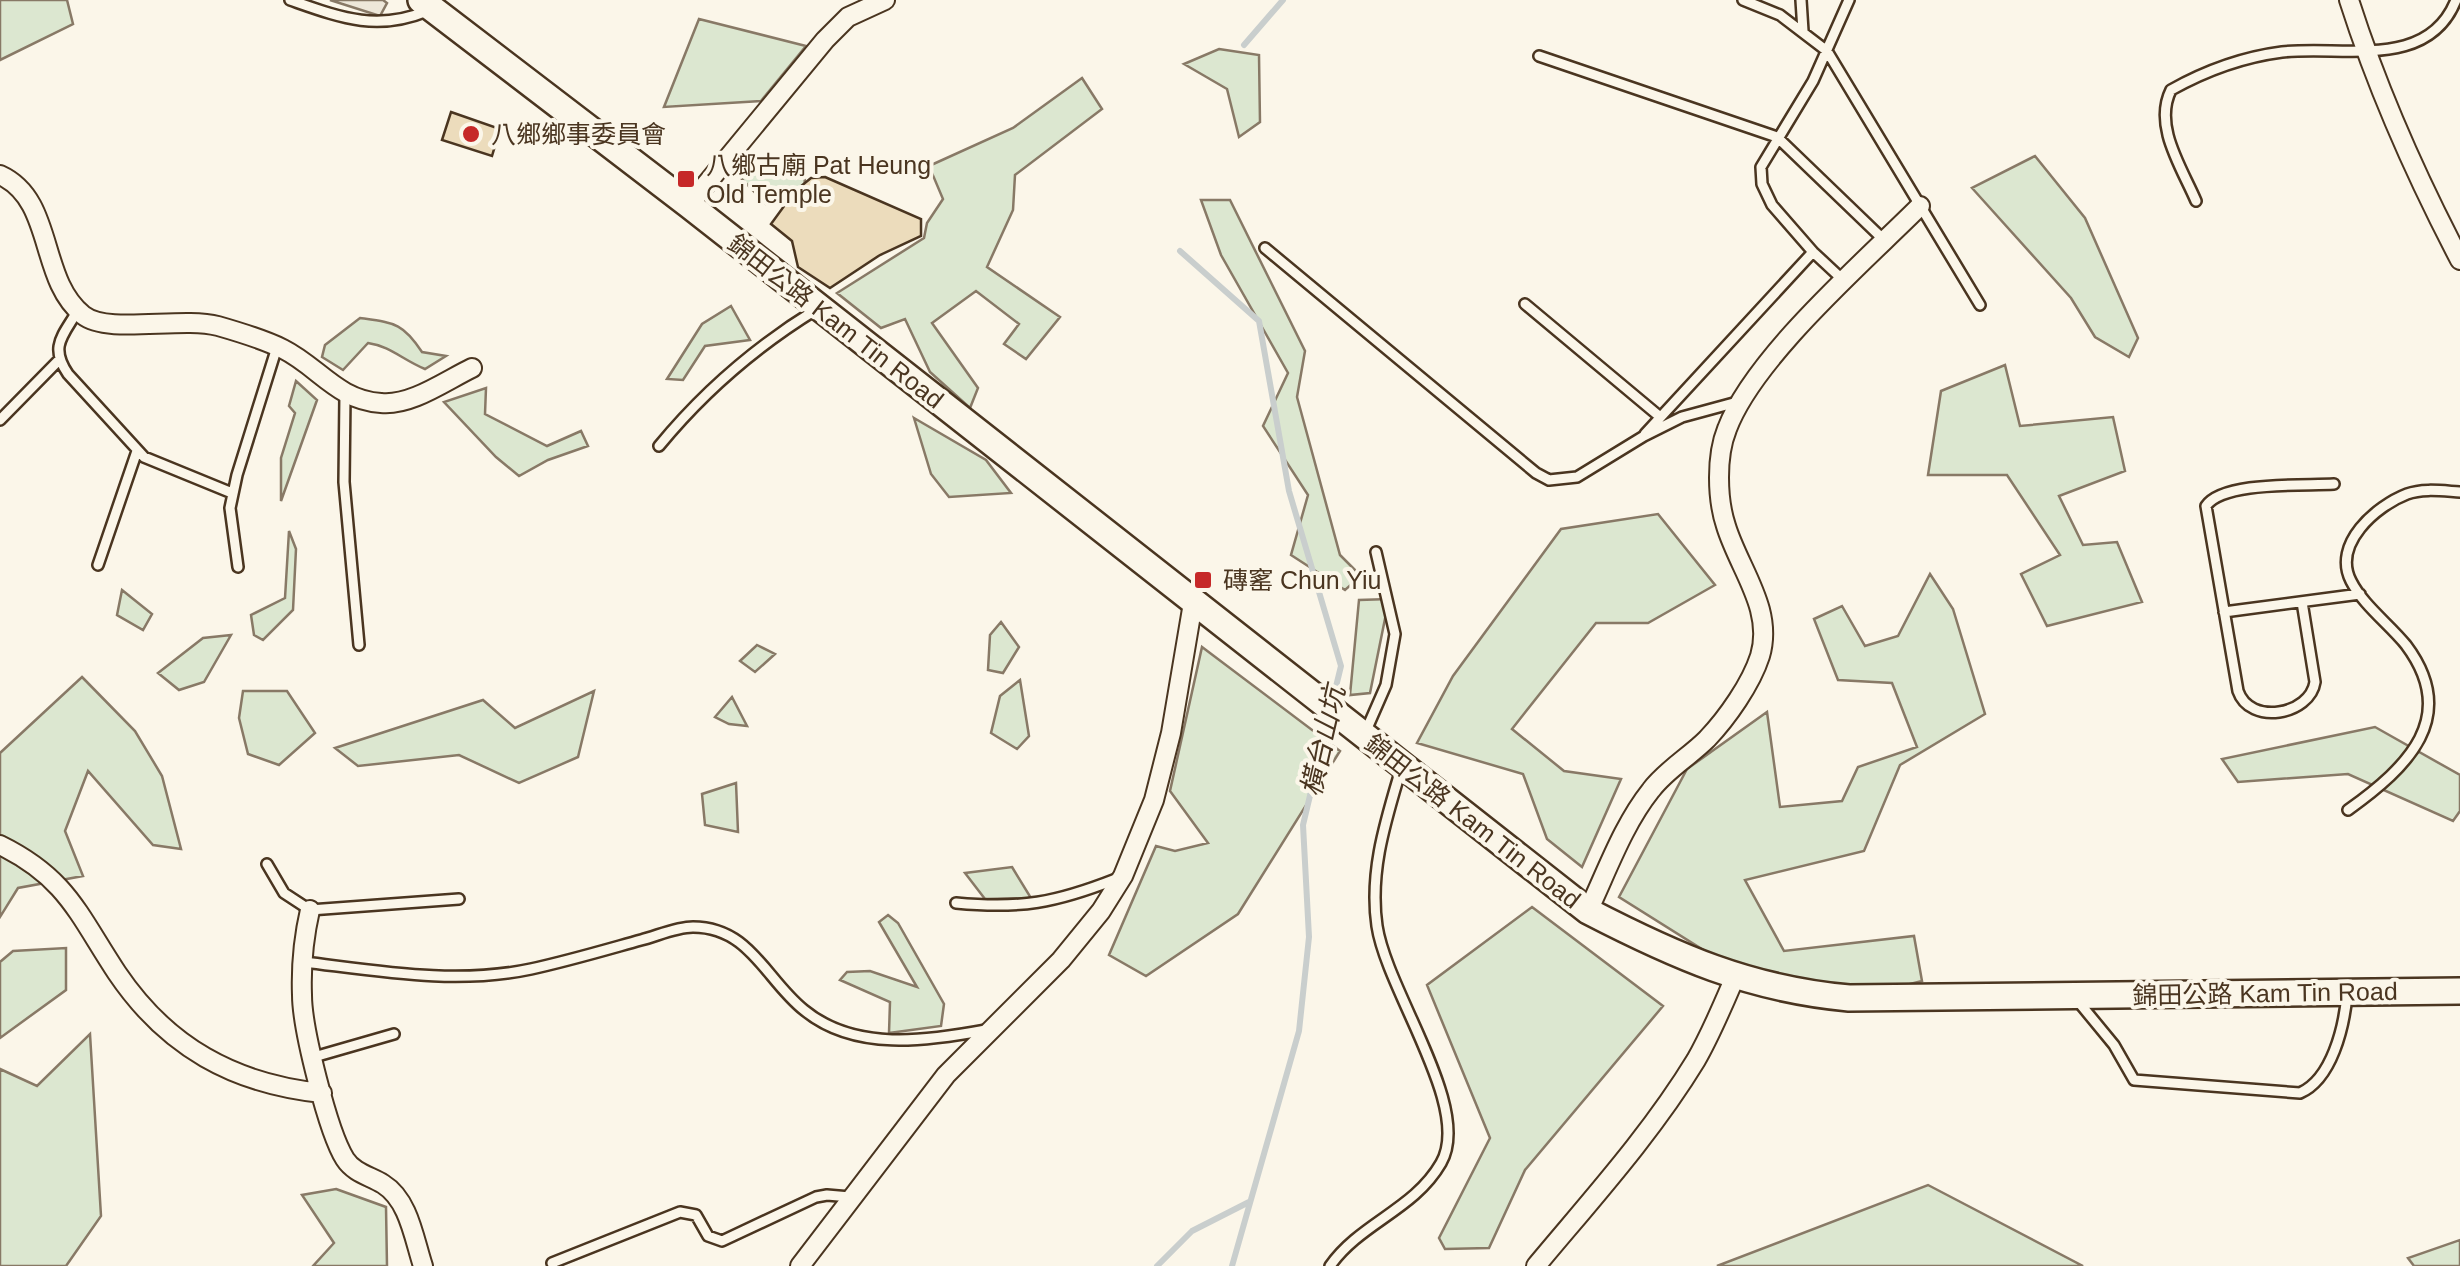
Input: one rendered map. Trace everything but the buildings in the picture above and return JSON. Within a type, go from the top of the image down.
[{"type":"main road","name":"錦田公路 Kam Tin Road","points":[[428,4],[1588,911],[1656,946],[1780,990],[1848,998],[2460,990]]},
{"type":"street","points":[[689,205],[825,40],[848,17],[885,0]]},
{"type":"street","points":[[2349,0],[2407,153],[2460,260]]},
{"type":"street","points":[[0,174],[18,185],[28,199],[54,270],[78,310],[94,322],[214,325],[277,347],[346,395],[387,404],[422,393],[472,368]]},
{"type":"street","points":[[1588,911],[1641,803],[1654,785],[1708,738],[1760,657],[1763,620],[1729,536],[1720,496],[1724,434],[1741,401],[1795,331],[1920,206]]},
{"type":"street","points":[[800,1266],[946,1075],[1061,960],[1101,911],[1123,876],[1154,800],[1194,603]]},
{"type":"street","points":[[0,845],[48,873],[62,888],[119,976],[160,1026],[254,1082],[322,1092]]},
{"type":"street","points":[[310,910],[302,994],[330,1123],[346,1162],[397,1196],[422,1266]]},
{"type":"street","points":[[1536,1266],[1678,1089],[1716,1023],[1735,977]]},
{"type":"lane","points":[[290,0],[379,24],[408,19],[428,4]]},
{"type":"lane","points":[[1743,0],[1759,4],[1827,51],[1980,305]]},
{"type":"lane","points":[[1801,0],[1803,31]]},
{"type":"lane","points":[[1845,282],[1772,205],[1762,184],[1761,167],[1827,51],[1849,0]]},
{"type":"lane","points":[[2196,202],[2166,130],[2165,101],[2171,90],[2245,59],[2284,52],[2399,48],[2433,34],[2443,25],[2456,0]]},
{"type":"lane","points":[[1539,56],[1777,137],[1884,241]]},
{"type":"lane","points":[[1265,248],[1549,480],[1578,477],[1682,417],[1741,401]]},
{"type":"lane","points":[[1644,436],[1813,252]]},
{"type":"lane","points":[[1525,304],[1660,416]]},
{"type":"lane","points":[[659,446],[690,408],[731,369],[768,339],[819,307]]},
{"type":"lane","points":[[78,310],[57,348],[60,360],[136,451],[232,493]]},
{"type":"lane","points":[[238,567],[231,527],[232,493],[277,347]]},
{"type":"lane","points":[[0,420],[60,360]]},
{"type":"lane","points":[[346,395],[344,482],[358,645]]},
{"type":"lane","points":[[98,565],[136,451]]},
{"type":"lane","points":[[2302,602],[2314,691],[2297,707],[2261,713],[2252,710],[2240,697],[2206,511],[2208,501],[2237,490],[2334,484]]},
{"type":"lane","points":[[2348,810],[2378,789],[2408,759],[2431,726],[2434,703],[2420,664],[2350,580],[2346,560],[2349,547],[2372,514],[2409,493],[2460,492]]},
{"type":"lane","points":[[1364,735],[1386,686],[1395,634],[1376,552]]},
{"type":"lane","points":[[2224,612],[2360,594]]},
{"type":"lane","points":[[1330,1266],[1358,1236],[1410,1201],[1442,1162],[1449,1144],[1446,1103],[1384,960],[1377,926],[1377,862],[1402,766]]},
{"type":"lane","points":[[267,864],[284,893],[310,910],[459,900]]},
{"type":"lane","points":[[956,903],[1001,907],[1038,904],[1074,896],[1123,876]]},
{"type":"lane","points":[[304,962],[466,978],[528,970],[692,927],[733,936],[753,951],[805,1012],[853,1035],[932,1040],[989,1029]]},
{"type":"lane","points":[[2074,996],[2114,1045],[2134,1080],[2300,1093],[2318,1082],[2345,1022],[2348,992]]},
{"type":"lane","points":[[314,1058],[394,1034]]},
{"type":"lane","points":[[552,1263],[680,1212],[696,1215],[708,1236],[722,1241],[816,1198],[850,1198]]},
{"type":"green space","points":[[0,0],[67,0],[73,24],[0,60]]},
{"type":"green space","points":[[699,19],[806,46],[761,101],[664,107]]},
{"type":"green space","points":[[1219,49],[1259,55],[1260,122],[1239,137],[1227,89],[1184,64]]},
{"type":"green space","points":[[1082,78],[1102,109],[1015,175],[1013,210],[987,267],[1060,317],[1026,359],[1004,344],[1019,324],[976,291],[932,323],[978,388],[970,408],[930,372],[905,319],[881,328],[837,293],[924,238],[927,223],[943,199],[929,166],[1013,128]]},
{"type":"green space","points":[[2035,156],[2085,218],[2138,338],[2129,357],[2095,337],[2071,298],[1972,188]]},
{"type":"green space","points":[[756,162],[776,178],[805,172],[804,202],[766,204],[740,177]]},
{"type":"green space","points":[[1201,200],[1230,200],[1305,351],[1297,397],[1340,555],[1361,576],[1345,590],[1291,555],[1308,495],[1263,426],[1288,373],[1221,255]]},
{"type":"green space","points":[[731,306],[750,340],[705,346],[683,380],[667,379],[702,324]]},
{"type":"green space","points":[[360,318],[397,326],[422,352],[446,356],[425,369],[368,343],[343,370],[322,357],[325,345]]},
{"type":"green space","points":[[2005,365],[2020,426],[2113,417],[2125,471],[2059,496],[2083,545],[2117,542],[2142,602],[2047,626],[2021,574],[2060,555],[2007,475],[1928,475],[1941,391]]},
{"type":"green space","points":[[296,381],[317,400],[281,501],[281,458],[295,413],[289,406]]},
{"type":"green space","points":[[486,388],[485,414],[547,446],[581,431],[588,446],[548,460],[519,476],[444,402]]},
{"type":"green space","points":[[914,418],[986,460],[1011,493],[949,497],[931,474]]},
{"type":"green space","points":[[1658,514],[1715,585],[1648,623],[1596,623],[1512,729],[1564,771],[1621,779],[1582,867],[1547,839],[1523,774],[1417,743],[1453,676],[1561,529]]},
{"type":"green space","points":[[289,531],[296,549],[293,610],[263,640],[254,635],[251,615],[285,598]]},
{"type":"green space","points":[[1930,574],[1953,609],[1985,714],[1900,765],[1864,851],[1745,880],[1784,951],[1914,936],[1922,981],[1839,1002],[1729,966],[1619,897],[1687,769],[1767,712],[1780,807],[1842,801],[1858,767],[1917,747],[1892,683],[1838,680],[1814,619],[1842,606],[1865,646],[1898,636]]},
{"type":"green space","points":[[122,590],[152,614],[143,630],[117,615]]},
{"type":"green space","points":[[1389,599],[1370,693],[1350,695],[1359,600]]},
{"type":"green space","points":[[1001,622],[1019,647],[1003,673],[988,670],[990,635]]},
{"type":"green space","points":[[231,635],[204,682],[179,690],[158,673],[203,638]]},
{"type":"green space","points":[[757,645],[775,654],[755,672],[740,661]]},
{"type":"green space","points":[[1202,647],[1340,751],[1238,914],[1146,976],[1109,955],[1156,846],[1175,851],[1208,843],[1170,791]]},
{"type":"green space","points":[[82,677],[135,731],[162,776],[181,849],[153,845],[88,771],[65,831],[83,876],[18,888],[0,917],[0,753]]},
{"type":"green space","points":[[1020,680],[1029,736],[1017,749],[991,733],[1000,696]]},
{"type":"green space","points":[[243,691],[287,691],[315,733],[279,765],[248,754],[239,718]]},
{"type":"green space","points":[[594,691],[578,757],[519,783],[459,755],[358,766],[335,748],[483,700],[515,728]]},
{"type":"green space","points":[[732,697],[747,726],[715,717]]},
{"type":"green space","points":[[2375,727],[2460,775],[2460,811],[2453,821],[2348,774],[2238,782],[2222,759]]},
{"type":"green space","points":[[736,783],[738,832],[705,825],[702,794]]},
{"type":"green space","points":[[1012,867],[1031,898],[985,899],[965,873]]},
{"type":"green space","points":[[1532,907],[1663,1006],[1525,1170],[1489,1248],[1445,1249],[1439,1238],[1490,1138],[1427,985]]},
{"type":"green space","points":[[888,915],[898,923],[944,1004],[941,1026],[889,1033],[890,1002],[840,980],[847,972],[870,971],[917,987],[879,922]]},
{"type":"green space","points":[[66,948],[66,990],[0,1038],[0,962],[13,951]]},
{"type":"green space","points":[[90,1034],[101,1216],[66,1266],[0,1266],[0,1069],[37,1086]]},
{"type":"green space","points":[[1928,1185],[2083,1266],[1717,1266]]},
{"type":"green space","points":[[336,1189],[386,1207],[387,1266],[313,1266],[334,1243],[302,1195]]},
{"type":"green space","points":[[2460,1240],[2460,1266],[2414,1266],[2408,1258]]},
{"type":"shaded area","points":[[330,0],[383,0],[387,3],[380,16]]},
{"type":"waterway","points":[[1244,45],[1283,0]]},
{"type":"waterway","name":"橫台山坑","points":[[1180,251],[1259,321],[1289,491],[1341,666],[1332,703]]},
{"type":"waterway","name":"橫台山坑","points":[[1232,1266],[1299,1031],[1309,937],[1303,825],[1329,716]]},
{"type":"waterway","points":[[1157,1266],[1192,1231],[1249,1202]]},
{"type":"place","name":"八鄉鄉事委員會","points":[[471,134]]},
{"type":"place","name":"八鄉古廟 Pat Heung Old Temple","points":[[686,179]]},
{"type":"place","name":"磚窰 Chun Yiu","points":[[1203,580]]}]
